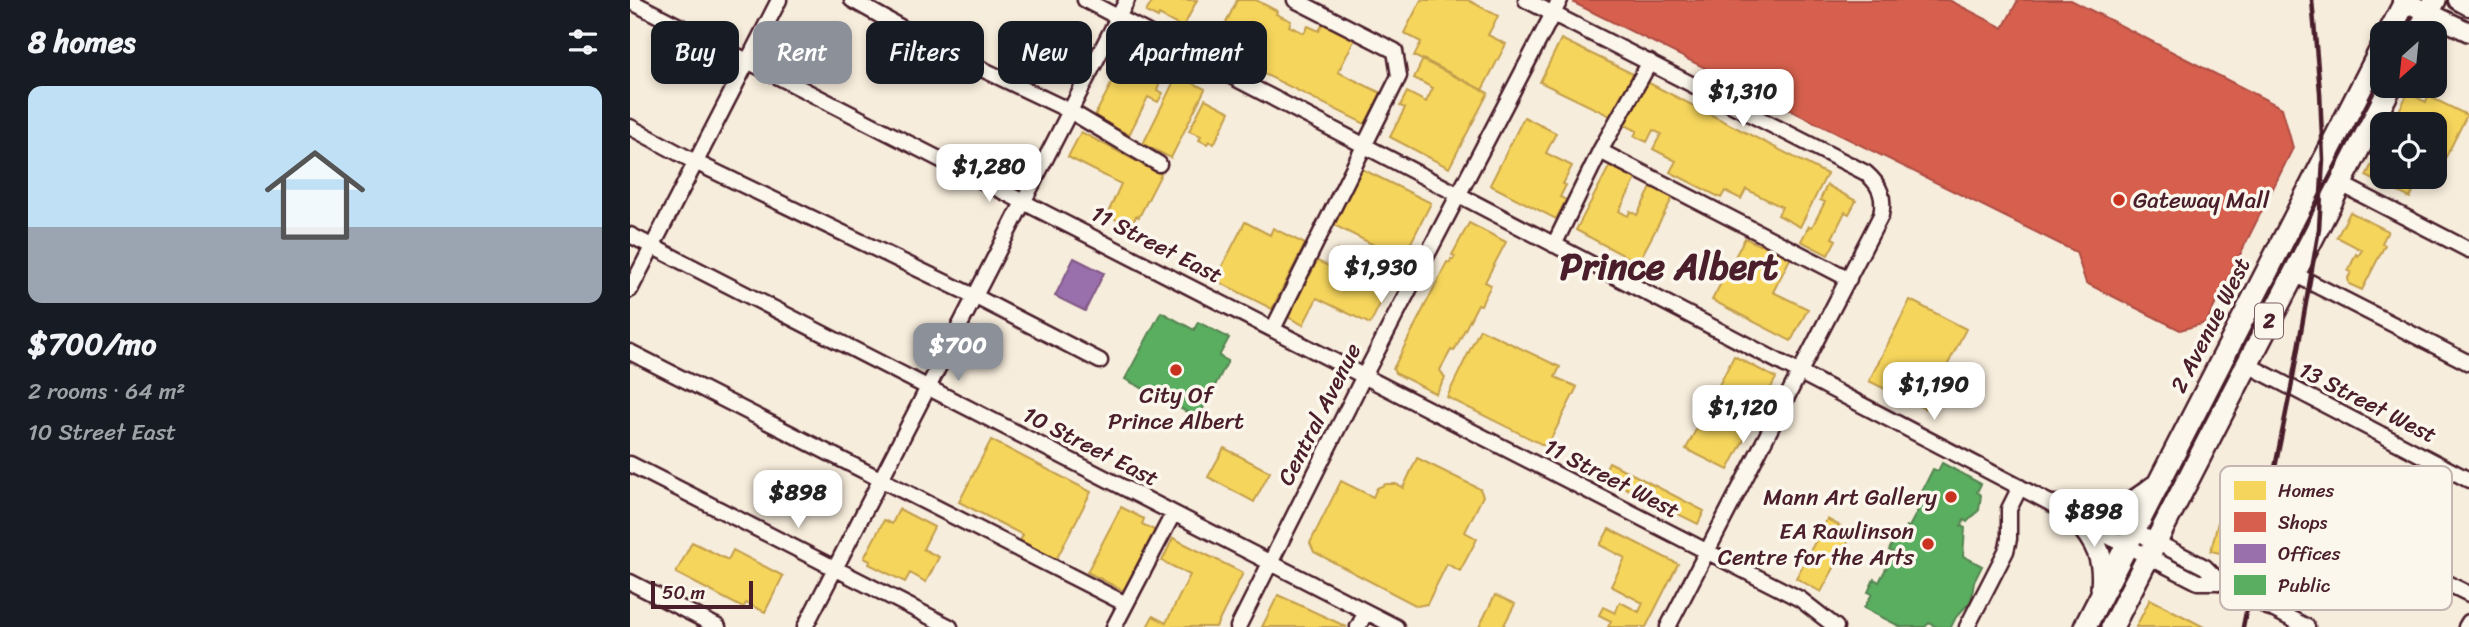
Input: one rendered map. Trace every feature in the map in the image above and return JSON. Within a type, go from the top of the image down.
[{"type":"highway","points":[[2395,21],[2405,1]]},
{"type":"highway","name":"2 Avenue West","points":[[2085,627],[2370,71]]},
{"type":"highway","name":"2","points":[[2112,627],[2385,98]]},
{"type":"highway","points":[[2101,594],[2103,564],[2081,514],[2113,510],[2132,504],[2161,481]]},
{"type":"main road","points":[[2458,0],[2469,6]]},
{"type":"main road","points":[[2405,1],[2432,7],[2469,32]]},
{"type":"street","points":[[630,290],[779,0]]},
{"type":"street","points":[[852,0],[938,48],[1070,111],[1159,164]]},
{"type":"street","points":[[1085,0],[2050,503],[2081,514],[2131,539],[2198,582],[2220,582]]},
{"type":"street","points":[[805,627],[1127,0]]},
{"type":"street","points":[[1273,329],[1399,76],[1395,51],[1295,0]]},
{"type":"street","points":[[1526,0],[1866,173],[1876,181],[1882,193],[1881,215],[1668,627]]},
{"type":"street","name":"Central Avenue","points":[[1238,627],[1364,376],[1560,0]]},
{"type":"street","name":"11 Street East","points":[[630,1],[1364,376]]},
{"type":"street","points":[[1554,245],[1650,62]]},
{"type":"street","points":[[630,127],[695,162],[975,297],[1100,361]]},
{"type":"street","points":[[1601,151],[1849,279]]},
{"type":"street","points":[[2341,184],[2469,250]]},
{"type":"street","name":"10 Street East","points":[[630,234],[1396,627]]},
{"type":"street","points":[[2294,274],[2469,363]]},
{"type":"street","points":[[630,352],[1125,604]]},
{"type":"street","name":"13 Street West","points":[[2246,365],[2442,466]]},
{"type":"street","name":"11 Street West","points":[[1364,376],[1800,600],[1836,627]]},
{"type":"street","points":[[630,464],[950,627]]},
{"type":"street","name":"13 Street West","points":[[2452,471],[2469,480]]},
{"type":"street","points":[[1967,627],[2006,551],[2009,539],[2009,509],[2020,487]]},
{"type":"street","points":[[1114,627],[1173,514]]},
{"type":"street","points":[[630,582],[718,627]]},
{"type":"street","points":[[2452,586],[2469,594]]},
{"type":"street","points":[[2273,610],[2307,627]]},
{"type":"street","points":[[1359,627],[1366,612]]},
{"type":"street","points":[[2466,627],[2469,622]]},
{"type":"building: Homes","points":[[1153,0],[1197,0],[1186,21],[1170,21],[1146,12]]},
{"type":"building: Homes","points":[[1237,0],[1256,0],[1277,11],[1276,14],[1291,21],[1289,26],[1304,33],[1308,26],[1319,31],[1324,21],[1356,37],[1338,72],[1381,93],[1365,124],[1267,75],[1267,21],[1227,21]]},
{"type":"building: Homes","points":[[1421,0],[1468,0],[1498,16],[1488,35],[1506,44],[1482,90],[1414,56],[1421,42],[1404,33]]},
{"type":"building: Homes","points":[[1561,39],[1635,75],[1614,118],[1540,82]]},
{"type":"building: Homes","points":[[1423,59],[1488,93],[1449,168],[1390,137],[1405,108],[1400,106],[1407,92],[1426,102],[1433,88],[1414,78]]},
{"type":"building: Homes","points":[[1645,81],[1827,174],[1800,227],[1778,215],[1782,207],[1746,189],[1741,199],[1725,191],[1721,198],[1670,172],[1676,161],[1653,149],[1661,134],[1653,130],[1647,142],[1634,136],[1637,131],[1623,124]]},
{"type":"building: Homes","points":[[1111,84],[1159,84],[1157,90],[1163,93],[1158,102],[1148,97],[1129,135],[1094,117]]},
{"type":"building: Homes","points":[[1173,84],[1195,84],[1205,89],[1171,158],[1143,144]]},
{"type":"building: Homes","points":[[2405,98],[2418,98],[2426,102],[2427,98],[2432,98],[2467,115],[2447,155],[2447,112],[2398,112]]},
{"type":"building: Homes","points":[[1205,99],[1230,112],[1214,144],[1199,140],[1201,136],[1189,131]]},
{"type":"building: Homes","points":[[1524,117],[1556,133],[1546,153],[1572,166],[1560,197],[1566,200],[1556,219],[1490,185]]},
{"type":"building: Homes","points":[[1081,132],[1161,174],[1131,227],[1107,215],[1121,184],[1068,157]]},
{"type":"building: Homes","points":[[1610,165],[1636,179],[1619,211],[1628,216],[1630,211],[1637,215],[1653,184],[1674,195],[1638,263],[1576,230]]},
{"type":"building: Homes","points":[[1360,168],[1431,203],[1370,324],[1317,298],[1303,325],[1284,315],[1305,273],[1310,275],[1317,261],[1329,266],[1337,250],[1364,264],[1374,245],[1332,224]]},
{"type":"building: Homes","points":[[1827,185],[1856,201],[1849,214],[1845,212],[1832,238],[1836,240],[1828,255],[1801,241],[1825,202],[1820,200]]},
{"type":"building: Homes","points":[[2392,189],[2414,189],[2410,198]]},
{"type":"building: Homes","points":[[2350,212],[2388,231],[2382,243],[2385,245],[2362,290],[2349,284],[2351,272],[2348,271],[2356,254],[2358,256],[2362,250],[2337,237]]},
{"type":"building: Homes","points":[[1245,222],[1270,235],[1273,228],[1305,244],[1272,309],[1215,280]]},
{"type":"building: Homes","points":[[1469,223],[1506,242],[1485,282],[1491,285],[1481,305],[1478,304],[1454,351],[1451,350],[1440,370],[1445,378],[1436,394],[1395,373],[1393,369],[1447,262],[1453,260],[1455,256],[1452,255]]},
{"type":"building: Homes","points":[[1745,238],[1759,245],[1761,241],[1791,257],[1773,292],[1808,309],[1791,341],[1712,300]]},
{"type":"building: Homes","points":[[1910,300],[1966,329],[1925,409],[1869,381]]},
{"type":"building: Homes","points":[[1480,329],[1560,367],[1555,377],[1577,387],[1547,447],[1447,397]]},
{"type":"building: Homes","points":[[1734,356],[1776,378],[1728,470],[1686,449]]},
{"type":"building: Homes","points":[[991,440],[1091,492],[1056,560],[1020,541],[1023,535],[959,502]]},
{"type":"building: Homes","points":[[1224,448],[1270,472],[1254,502],[1208,477]]},
{"type":"building: Homes","points":[[1417,458],[1480,489],[1483,496],[1465,532],[1477,539],[1460,571],[1447,564],[1427,604],[1417,606],[1314,552],[1310,543],[1341,481],[1373,497],[1377,488],[1386,484],[1396,484],[1403,488]]},
{"type":"building: Homes","points":[[1609,462],[1704,511],[1698,524],[1602,476]]},
{"type":"building: Homes","points":[[1121,507],[1144,519],[1142,524],[1158,532],[1126,592],[1087,572]]},
{"type":"building: Homes","points":[[899,509],[934,527],[923,549],[939,557],[926,582],[910,573],[905,582],[869,564],[870,561],[864,558],[884,520],[892,524]]},
{"type":"building: Homes","points":[[2220,513],[2220,553],[2211,551]]},
{"type":"building: Homes","points":[[1827,519],[1853,533],[1821,592],[1796,578]]},
{"type":"building: Homes","points":[[1609,529],[1678,564],[1646,627],[1608,627],[1611,621],[1599,615],[1603,607],[1615,613],[1620,602],[1639,612],[1643,603],[1611,586],[1625,558],[1600,545]]},
{"type":"building: Homes","points":[[1173,538],[1243,573],[1216,627],[1147,627],[1153,616],[1166,623],[1190,575],[1162,561]]},
{"type":"building: Homes","points":[[692,542],[728,560],[733,550],[783,576],[765,612],[746,603],[743,608],[676,573]]},
{"type":"building: Homes","points":[[1278,595],[1347,627],[1262,627]]},
{"type":"building: Homes","points":[[1495,595],[1515,604],[1503,627],[1479,627]]},
{"type":"building: Homes","points":[[2150,599],[2204,627],[2136,627]]},
{"type":"building: Shops","name":"Gateway Mall","points":[[1575,0],[1949,0],[2003,28],[2018,0],[2071,0],[2282,108],[2293,148],[2206,323],[2180,330],[2086,283],[2076,252],[1574,3]]},
{"type":"building: Offices","points":[[1074,258],[1104,273],[1085,311],[1055,296]]},
{"type":"building: Public","name":"City Of Prince Albert","points":[[1161,312],[1194,330],[1198,322],[1229,338],[1219,356],[1228,361],[1198,418],[1125,379]]},
{"type":"building: Public","name":"EA Rawlinson Centre for the Arts","points":[[1942,463],[1981,484],[1977,492],[1981,495],[1979,510],[1967,522],[1964,520],[1961,526],[1965,528],[1963,556],[1982,566],[1974,582],[1971,601],[1956,617],[1951,627],[1937,627],[1929,623],[1925,627],[1901,627],[1864,608],[1872,594],[1868,592],[1874,579],[1879,582],[1894,553],[1889,550],[1895,538],[1899,540],[1906,526],[1909,527],[1924,499],[1919,497],[1933,469],[1938,471]]},
{"type":"railway","points":[[2275,466],[2319,229],[2323,160],[2312,0]]},
{"type":"railway","points":[[2243,627],[2246,610]]},
{"type":"place","name":"Gateway Mall","points":[[2119,200]]},
{"type":"place","name":"City Of Prince Albert","points":[[1176,370]]},
{"type":"place","name":"Mann Art Gallery","points":[[1951,497]]},
{"type":"place","name":"EA Rawlinson Centre for the Arts","points":[[1928,544]]},
{"type":"district","name":"Prince Albert","points":[[1669,266]]}]
